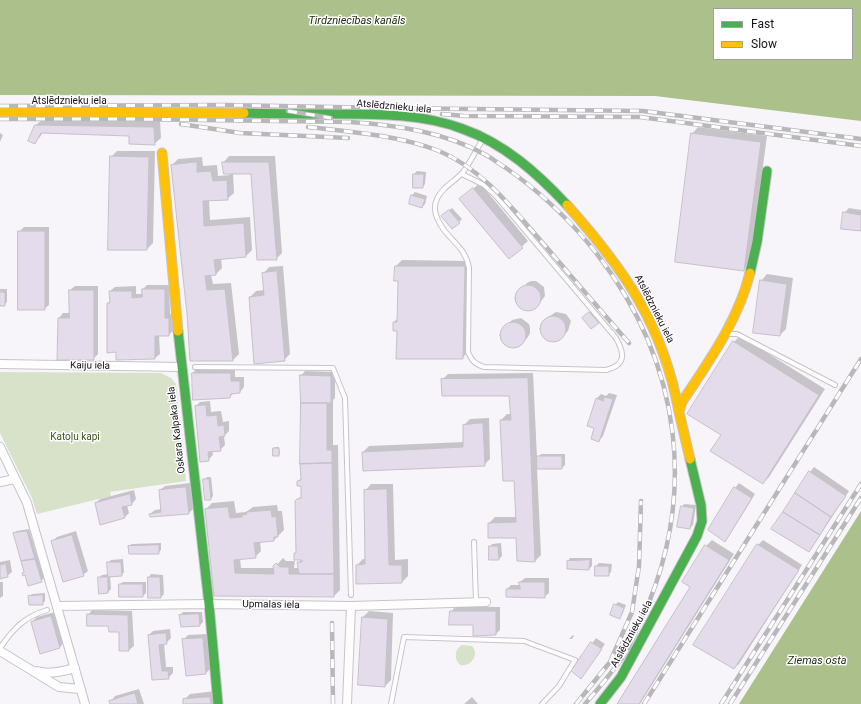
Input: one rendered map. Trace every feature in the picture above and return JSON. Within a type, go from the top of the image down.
[{"type":"street","name":"Atslēdznieku iela","points":[[0,112],[366,114],[405,117],[438,122],[462,129],[484,138],[518,158],[548,185],[582,222],[621,270],[644,311],[662,348],[672,378],[701,504],[702,521],[697,536],[621,677],[600,704]]},
{"type":"street","name":"Oskara Kalpaka iela","points":[[162,153],[181,367],[209,604],[218,704]]},
{"type":"street","points":[[680,412],[682,402],[725,334],[737,310],[755,256],[767,171]]},
{"type":"street","name":"Kaiju iela","points":[[0,364],[181,367]]},
{"type":"street","points":[[0,447],[27,503],[85,704]]},
{"type":"street","points":[[0,482],[16,479]]},
{"type":"street","name":"Upmalas iela","points":[[57,606],[209,604],[351,606],[486,602]]},
{"type":"street","points":[[347,704],[351,606]]},
{"type":"street","points":[[0,649],[59,687],[80,689]]},
{"type":"street","points":[[30,669],[42,673],[75,668]]},
{"type":"lane","points":[[462,174],[484,185],[496,196],[616,338],[620,344],[622,355],[621,362],[615,368],[606,370],[484,367],[476,364],[468,352],[468,260],[464,252],[436,219],[435,208],[437,199],[443,190],[462,174],[484,138]]},
{"type":"lane","points":[[725,334],[737,334],[835,386]]},
{"type":"lane","points":[[195,368],[333,368],[345,398],[351,594]]},
{"type":"lane","points":[[474,542],[476,602]]},
{"type":"lane","points":[[0,649],[7,637],[22,622],[37,613],[47,610]]},
{"type":"lane","points":[[391,704],[404,637],[524,641],[575,660],[559,686],[542,704]]},
{"type":"green space","name":"Katoļu kapi","points":[[0,372],[161,373],[171,378],[176,384],[186,481],[110,492],[111,496],[37,514],[32,498],[0,433]]},
{"type":"green space","points":[[462,645],[472,646],[475,656],[468,664],[460,665],[456,657],[456,652]]},
{"type":"water","name":"Tirdzniecības kanāls","points":[[0,0],[861,0],[861,121],[655,96],[0,95]]},
{"type":"water","name":"Ziemas osta","points":[[861,511],[861,704],[739,704]]},
{"type":"building","points":[[35,125],[154,127],[155,145],[129,144],[129,136],[41,133],[35,144],[28,141]]},
{"type":"building","points":[[691,133],[761,142],[744,271],[675,262]]},
{"type":"building","points":[[110,156],[149,157],[147,250],[108,250]]},
{"type":"building","points":[[197,162],[197,172],[211,171],[213,181],[227,180],[228,200],[203,201],[204,226],[244,223],[246,257],[214,260],[216,275],[205,276],[207,290],[225,289],[233,361],[190,361],[187,314],[171,165]]},
{"type":"building","points":[[222,162],[269,162],[277,260],[257,260],[251,174],[224,174]]},
{"type":"building","points":[[413,174],[424,174],[423,188],[413,188]]},
{"type":"building","points":[[473,188],[523,248],[509,259],[459,199]]},
{"type":"building","points":[[411,195],[425,199],[422,208],[409,204]]},
{"type":"building","points":[[449,210],[460,223],[452,229],[441,216]]},
{"type":"building","points":[[843,212],[861,215],[861,231],[841,229]]},
{"type":"building","points":[[18,231],[45,231],[45,310],[18,310]]},
{"type":"building","points":[[395,266],[465,266],[463,359],[396,359],[397,331],[393,331],[393,322],[397,322],[398,281],[394,281]]},
{"type":"building","points":[[277,271],[285,361],[254,364],[249,297],[264,295],[262,273]]},
{"type":"building","points":[[760,280],[787,284],[780,336],[753,333]]},
{"type":"building","points":[[528,285],[537,289],[541,298],[537,307],[528,311],[519,307],[515,298],[519,289]]},
{"type":"building","points":[[142,289],[165,289],[165,318],[169,318],[169,336],[155,336],[155,359],[116,360],[116,352],[107,353],[107,303],[110,303],[109,291],[132,291],[132,298],[142,297]]},
{"type":"building","points":[[69,290],[94,290],[94,360],[57,360],[58,318],[69,318]]},
{"type":"building","points":[[0,292],[5,292],[5,306],[0,306]]},
{"type":"building","points":[[589,312],[599,323],[591,329],[582,318]]},
{"type":"building","points":[[553,316],[562,320],[566,329],[562,338],[553,342],[544,338],[540,329],[544,320]]},
{"type":"building","points":[[513,322],[522,326],[526,335],[522,344],[513,348],[504,344],[500,335],[504,326]]},
{"type":"building","points":[[733,341],[819,395],[763,484],[710,451],[721,435],[687,414]]},
{"type":"building","points":[[192,373],[231,373],[231,381],[240,381],[240,393],[231,394],[230,398],[193,400]]},
{"type":"building","points":[[300,375],[331,376],[331,403],[301,403]]},
{"type":"building","points":[[528,378],[535,562],[517,561],[516,538],[488,538],[488,523],[516,522],[514,481],[503,481],[500,420],[511,420],[509,396],[442,396],[441,379]]},
{"type":"building","points":[[604,397],[613,399],[599,442],[591,439],[594,428],[587,426],[596,398],[603,401]]},
{"type":"building","points":[[301,403],[327,403],[327,450],[332,450],[332,463],[300,464]]},
{"type":"building","points":[[206,405],[207,416],[217,415],[218,426],[224,425],[225,436],[219,437],[221,451],[208,452],[209,461],[200,462],[195,406]]},
{"type":"building","points":[[483,423],[485,466],[363,471],[362,452],[463,447],[463,425]]},
{"type":"building","points":[[273,448],[279,448],[279,456],[273,456]]},
{"type":"building","points":[[537,456],[562,456],[562,469],[537,469]]},
{"type":"building","points":[[332,463],[334,574],[299,574],[297,562],[302,562],[302,560],[294,560],[294,553],[296,553],[295,501],[301,498],[301,486],[297,486],[297,481],[301,480],[300,464]]},
{"type":"building","points":[[809,471],[846,496],[831,517],[795,493]]},
{"type":"building","points":[[203,479],[209,479],[211,500],[205,500]]},
{"type":"building","points":[[186,487],[189,514],[150,517],[149,514],[161,512],[159,490]]},
{"type":"building","points":[[734,487],[752,498],[725,542],[708,530]]},
{"type":"building","points":[[387,489],[389,565],[402,565],[402,583],[356,584],[356,565],[365,564],[364,490]]},
{"type":"building","points":[[795,493],[831,517],[820,535],[783,512]]},
{"type":"building","points":[[130,494],[132,505],[122,507],[125,518],[100,525],[95,503]]},
{"type":"building","points":[[681,506],[694,508],[690,529],[677,527]]},
{"type":"building","points":[[228,507],[230,518],[242,517],[242,515],[247,514],[246,512],[271,510],[272,517],[276,516],[278,537],[274,537],[274,541],[254,543],[256,558],[234,560],[235,573],[274,574],[273,566],[276,563],[280,567],[289,567],[289,574],[334,574],[334,597],[214,596],[205,509]]},
{"type":"building","points":[[783,512],[820,535],[809,552],[771,529]]},
{"type":"building","points":[[27,531],[35,559],[21,561],[13,533]]},
{"type":"building","points":[[72,535],[84,576],[63,582],[51,541]]},
{"type":"building","points":[[757,544],[799,570],[734,669],[693,645]]},
{"type":"building","points":[[159,545],[159,554],[129,554],[128,546]]},
{"type":"building","points":[[705,545],[729,560],[639,704],[617,704],[690,587],[682,582]]},
{"type":"building","points":[[489,546],[498,546],[499,560],[489,560]]},
{"type":"building","points":[[35,559],[42,582],[28,586],[25,575],[23,576],[22,573],[24,572],[21,561]]},
{"type":"building","points":[[590,560],[589,570],[567,569],[567,561]]},
{"type":"building","points":[[107,562],[121,562],[122,576],[108,577]]},
{"type":"building","points":[[6,564],[8,577],[0,579],[0,565]]},
{"type":"building","points":[[595,566],[609,566],[609,576],[595,576]]},
{"type":"building","points":[[98,577],[108,577],[108,593],[99,594]]},
{"type":"building","points":[[148,577],[160,577],[161,598],[148,598]]},
{"type":"building","points":[[519,582],[545,582],[545,598],[506,597],[506,589],[520,589]]},
{"type":"building","points":[[119,584],[143,584],[143,597],[119,597]]},
{"type":"building","points":[[43,595],[43,605],[29,605],[28,596]]},
{"type":"building","points":[[614,604],[624,608],[620,619],[610,615]]},
{"type":"building","points":[[450,611],[496,611],[496,635],[473,636],[473,625],[449,625]]},
{"type":"building","points":[[87,614],[128,615],[129,651],[119,651],[119,632],[109,632],[108,626],[87,626]]},
{"type":"building","points":[[199,614],[200,626],[181,627],[179,615]]},
{"type":"building","points":[[51,616],[60,648],[40,654],[31,622]]},
{"type":"building","points":[[362,617],[388,619],[385,687],[358,685]]},
{"type":"building","points":[[166,633],[167,644],[159,645],[162,671],[168,671],[169,679],[152,680],[148,635]]},
{"type":"building","points":[[203,638],[206,674],[186,676],[182,639]]},
{"type":"building","points":[[591,642],[602,649],[581,679],[571,671]]},
{"type":"building","points":[[135,693],[138,704],[110,704],[109,701]]},
{"type":"building","points":[[210,697],[211,704],[183,704],[183,699]]},
{"type":"railway","points":[[0,106],[224,105],[643,111],[861,139]]},
{"type":"railway","points":[[288,111],[331,118]]},
{"type":"railway","points":[[442,114],[464,116],[640,117],[861,146]]},
{"type":"railway","points":[[0,119],[350,122],[385,125],[420,131],[454,141],[486,155],[532,187],[566,218],[597,254],[626,296],[648,340],[664,386],[672,432],[675,480],[670,528],[659,575],[640,623],[628,649],[622,658],[585,704]]},
{"type":"railway","points":[[181,124],[240,133],[348,138]]},
{"type":"railway","points":[[308,127],[374,135],[407,141],[439,151],[456,159],[471,169],[512,207],[629,343]]},
{"type":"railway","points":[[644,704],[861,359]]},
{"type":"railway","points":[[721,704],[861,484]]},
{"type":"railway","points":[[730,704],[861,498]]},
{"type":"railway","points":[[576,704],[610,662],[632,612],[639,566],[641,501]]},
{"type":"railway","points":[[332,623],[333,704]]},
{"type":"traffic: fast","points":[[244,113],[385,115],[433,120],[448,124],[478,135],[506,151],[532,171],[567,205]]},
{"type":"traffic: fast","points":[[750,273],[757,242],[767,171]]},
{"type":"traffic: fast","points":[[178,331],[209,604],[218,704]]},
{"type":"traffic: fast","points":[[600,704],[621,677],[697,536],[702,521],[701,505],[690,459]]},
{"type":"traffic: slow","points":[[0,112],[244,113]]},
{"type":"traffic: slow","points":[[162,153],[178,331]]},
{"type":"traffic: slow","points":[[567,205],[607,253],[639,300],[652,325],[663,352],[672,381],[679,412]]},
{"type":"traffic: slow","points":[[690,459],[679,412],[682,402],[722,340],[738,308],[750,273]]}]
